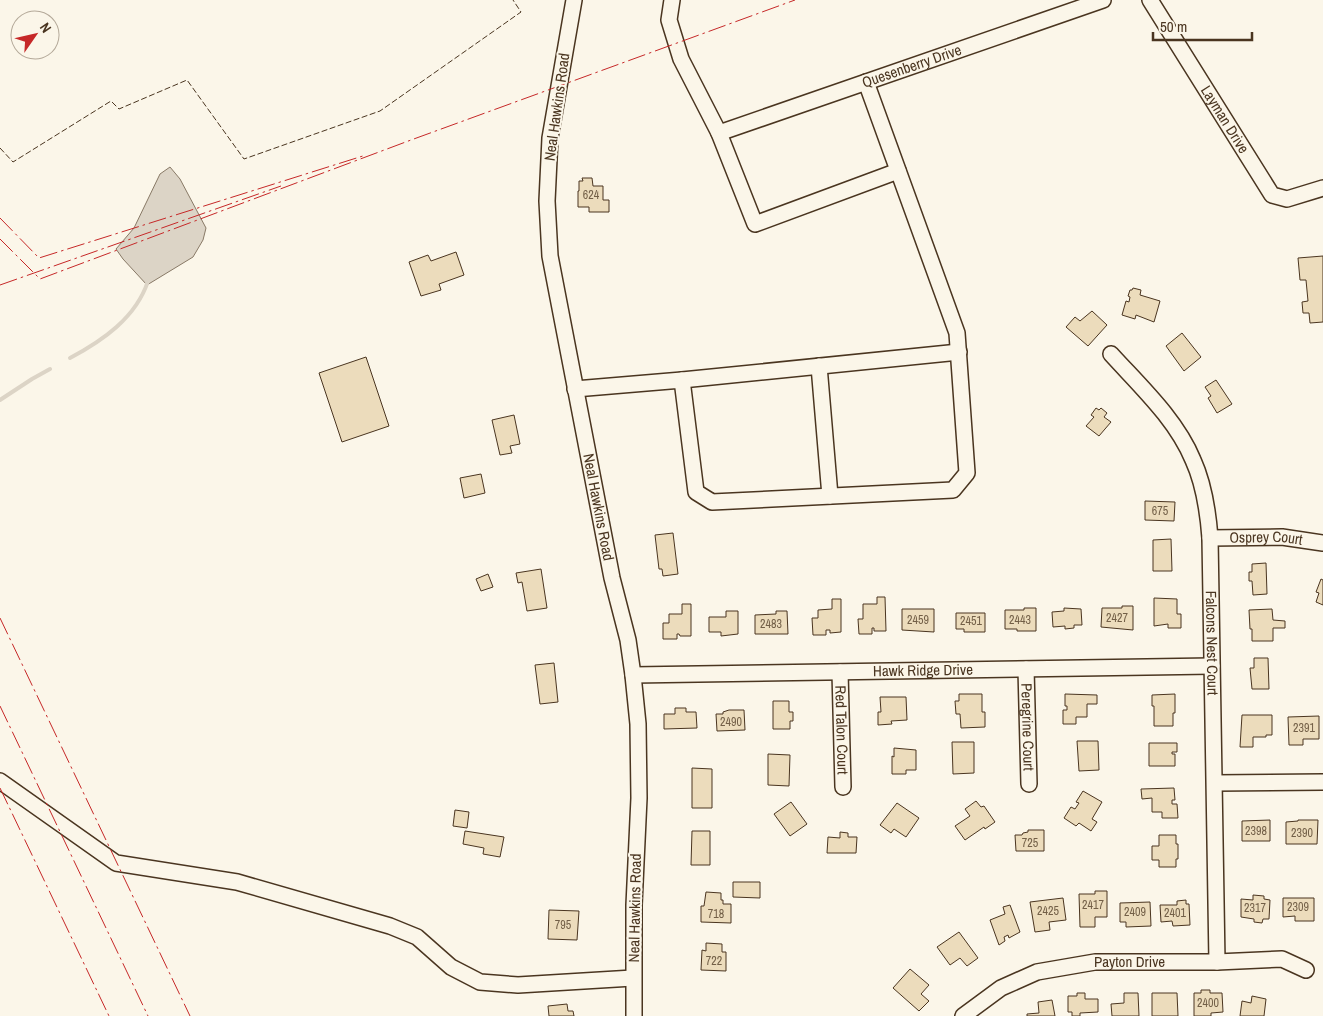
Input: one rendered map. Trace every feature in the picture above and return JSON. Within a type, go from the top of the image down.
[{"type":"street","name":"Neal Hawkins Road","points":[[574,0],[550,138],[547,200],[550,256],[612,578],[628,640],[633,675],[638,724],[639,798],[634,905],[634,1016]]},
{"type":"street","points":[[672,0],[669,20],[681,59],[719,133],[755,224],[898,171]]},
{"type":"street","name":"Quesenberry Drive","points":[[719,133],[1103,0]]},
{"type":"street","name":"Layman Drive","points":[[1150,0],[1272,195],[1287,199],[1323,188]]},
{"type":"street","points":[[682,380],[696,492],[712,502],[953,490],[967,472],[957,334],[866,82]]},
{"type":"street","points":[[575,389],[959,352]]},
{"type":"street","name":"Falcons Nest Court","points":[[1111,354],[1166,417],[1185,445],[1199,475],[1206,504],[1210,538],[1217,962]]},
{"type":"street","points":[[819,366],[830,496]]},
{"type":"street","name":"Osprey Court","points":[[1210,538],[1282,537],[1323,543]]},
{"type":"street","name":"Hawk Ridge Drive","points":[[633,675],[1212,666]]},
{"type":"street","name":"Peregrine Court","points":[[1026,669],[1029,784]]},
{"type":"street","name":"Red Talon Court","points":[[840,672],[843,787]]},
{"type":"street","points":[[0,781],[116,863],[238,882],[390,926],[417,937],[451,967],[480,982],[518,985],[633,978]]},
{"type":"street","points":[[1215,783],[1323,782]]},
{"type":"street","name":"Payton Drive","points":[[963,1016],[1002,988],[1037,972],[1096,962],[1217,962],[1282,959],[1306,970]]},
{"type":"shaded area","points":[[170,167],[180,179],[206,228],[203,240],[193,257],[147,285],[116,249],[134,228],[160,174]]},
{"type":"building","points":[[582,178],[592,178],[593,186],[603,186],[603,200],[609,200],[609,212],[589,212],[589,207],[578,207],[579,181],[583,181]]},
{"type":"building","points":[[456,252],[464,275],[439,284],[441,290],[421,296],[409,262],[428,255],[431,261]]},
{"type":"building","points":[[1323,256],[1323,322],[1310,323],[1309,313],[1303,313],[1302,302],[1308,301],[1306,280],[1300,280],[1298,258]]},
{"type":"building","points":[[1133,288],[1141,290],[1140,295],[1160,301],[1154,322],[1136,315],[1135,319],[1122,315],[1126,301],[1129,302],[1130,290]]},
{"type":"building","points":[[1092,311],[1107,325],[1088,346],[1066,327],[1075,317],[1080,321]]},
{"type":"building","points":[[1182,333],[1201,357],[1184,371],[1166,346]]},
{"type":"building","points":[[366,357],[389,426],[342,442],[319,373]]},
{"type":"building","points":[[1216,380],[1232,404],[1217,413],[1208,398],[1211,396],[1205,387]]},
{"type":"building","points":[[1096,408],[1099,410],[1101,408],[1107,413],[1104,417],[1111,422],[1099,436],[1086,426],[1094,417],[1091,415]]},
{"type":"building","points":[[514,415],[520,444],[510,446],[512,453],[500,455],[492,420]]},
{"type":"building","points":[[481,474],[485,493],[464,498],[460,478]]},
{"type":"building","points":[[1145,501],[1175,502],[1174,521],[1145,520]]},
{"type":"building","points":[[673,533],[678,574],[663,576],[662,569],[659,569],[655,535]]},
{"type":"building","points":[[1171,539],[1172,571],[1153,571],[1153,540]]},
{"type":"building","points":[[1266,563],[1267,594],[1253,595],[1252,581],[1249,581],[1249,572],[1252,572],[1252,564]]},
{"type":"building","points":[[541,569],[547,608],[527,611],[522,582],[518,583],[516,573]]},
{"type":"building","points":[[488,574],[493,587],[481,591],[476,579]]},
{"type":"building","points":[[1321,579],[1323,580],[1323,605],[1316,602],[1319,593],[1316,592]]},
{"type":"building","points":[[877,597],[885,597],[886,631],[874,631],[874,628],[872,628],[872,634],[859,634],[858,619],[863,619],[863,604],[877,604]]},
{"type":"building","points":[[1154,598],[1177,599],[1177,614],[1181,614],[1181,628],[1168,628],[1168,624],[1154,626]]},
{"type":"building","points":[[832,599],[841,599],[841,632],[830,633],[830,630],[826,630],[826,635],[813,635],[812,618],[818,618],[818,610],[832,609]]},
{"type":"building","points":[[682,604],[691,604],[691,636],[680,636],[677,634],[677,639],[663,639],[663,623],[669,623],[669,614],[682,614]]},
{"type":"building","points":[[1122,606],[1133,606],[1133,630],[1101,627],[1102,608],[1122,608]]},
{"type":"building","points":[[1024,608],[1036,608],[1036,631],[1005,629],[1005,610],[1024,610]]},
{"type":"building","points":[[1064,608],[1081,609],[1082,625],[1074,625],[1074,628],[1065,629],[1065,626],[1053,627],[1052,612],[1064,611]]},
{"type":"building","points":[[902,609],[934,609],[934,632],[902,630]]},
{"type":"building","points":[[1272,609],[1273,620],[1285,621],[1285,628],[1273,628],[1273,641],[1252,641],[1249,610]]},
{"type":"building","points":[[726,611],[738,611],[738,634],[721,636],[721,632],[709,632],[709,617],[726,617]]},
{"type":"building","points":[[776,611],[787,611],[788,634],[755,634],[755,615],[776,614]]},
{"type":"building","points":[[956,613],[985,613],[985,632],[964,632],[964,629],[956,629]]},
{"type":"building","points":[[1254,658],[1268,658],[1269,689],[1252,689],[1250,668],[1254,668]]},
{"type":"building","points":[[554,663],[558,702],[540,704],[535,665]]},
{"type":"building","points":[[959,694],[982,694],[982,712],[985,712],[985,727],[961,728],[960,714],[956,714],[955,701],[959,701]]},
{"type":"building","points":[[1065,694],[1097,695],[1097,704],[1087,704],[1087,717],[1076,717],[1076,724],[1063,724],[1063,710],[1067,710]]},
{"type":"building","points":[[1175,694],[1173,726],[1154,726],[1152,695]]},
{"type":"building","points":[[880,697],[906,697],[907,720],[891,721],[892,724],[878,725],[878,712],[881,712]]},
{"type":"building","points":[[773,701],[789,701],[789,712],[793,712],[793,721],[790,721],[790,729],[773,729]]},
{"type":"building","points":[[675,708],[686,708],[686,712],[696,712],[697,728],[664,729],[664,714],[675,714]]},
{"type":"building","points":[[744,710],[745,730],[717,731],[716,714],[723,714],[723,712]]},
{"type":"building","points":[[1242,715],[1272,715],[1272,735],[1253,737],[1253,747],[1240,747]]},
{"type":"building","points":[[1319,716],[1319,739],[1303,739],[1303,745],[1289,745],[1288,717]]},
{"type":"building","points":[[1077,741],[1098,741],[1099,770],[1079,771]]},
{"type":"building","points":[[952,742],[974,742],[974,773],[953,774]]},
{"type":"building","points":[[1149,743],[1177,743],[1177,752],[1172,752],[1172,754],[1175,754],[1175,766],[1149,766]]},
{"type":"building","points":[[894,748],[916,750],[916,770],[906,770],[906,774],[892,774]]},
{"type":"building","points":[[768,754],[790,755],[789,786],[768,785]]},
{"type":"building","points":[[692,768],[712,769],[712,808],[692,808]]},
{"type":"building","points":[[1174,788],[1175,800],[1172,800],[1172,804],[1177,804],[1178,818],[1162,818],[1162,812],[1152,812],[1152,798],[1142,799],[1141,789]]},
{"type":"building","points":[[1083,791],[1102,802],[1092,819],[1097,822],[1091,831],[1079,823],[1076,826],[1064,818],[1071,807],[1075,809],[1079,803],[1076,802]]},
{"type":"building","points":[[976,801],[981,807],[984,806],[995,822],[965,840],[955,826],[970,816],[965,809]]},
{"type":"building","points":[[791,802],[807,824],[790,836],[774,814]]},
{"type":"building","points":[[897,803],[919,818],[906,837],[894,829],[891,833],[880,825]]},
{"type":"building","points":[[455,810],[469,812],[467,828],[453,826]]},
{"type":"building","points":[[1270,820],[1270,841],[1242,841],[1242,821]]},
{"type":"building","points":[[1318,820],[1317,844],[1286,844],[1286,822]]},
{"type":"building","points":[[1028,830],[1044,830],[1044,851],[1016,851],[1015,835],[1022,835],[1028,832]]},
{"type":"building","points":[[465,831],[504,837],[500,857],[483,854],[484,848],[463,844]]},
{"type":"building","points":[[692,831],[710,831],[710,865],[691,865]]},
{"type":"building","points":[[840,832],[848,833],[848,837],[857,837],[856,853],[827,853],[828,837],[840,838]]},
{"type":"building","points":[[1159,835],[1176,835],[1178,859],[1176,859],[1176,867],[1159,867],[1159,860],[1152,860],[1152,846],[1159,846]]},
{"type":"building","points":[[733,882],[760,882],[760,898],[733,897]]},
{"type":"building","points":[[1095,891],[1107,891],[1107,917],[1095,917],[1095,927],[1080,927],[1079,894],[1095,894]]},
{"type":"building","points":[[706,892],[721,893],[723,904],[731,904],[731,923],[701,922],[701,906],[704,906]]},
{"type":"building","points":[[1253,895],[1264,896],[1264,899],[1270,900],[1269,919],[1263,919],[1262,923],[1254,922],[1254,919],[1241,917],[1241,899],[1253,900]]},
{"type":"building","points":[[1063,898],[1066,920],[1049,922],[1050,930],[1035,932],[1030,902]]},
{"type":"building","points":[[1283,898],[1314,898],[1314,921],[1295,921],[1295,916],[1283,917]]},
{"type":"building","points":[[1186,900],[1186,904],[1189,904],[1190,925],[1173,926],[1172,921],[1161,922],[1160,905],[1177,905],[1177,901]]},
{"type":"building","points":[[1150,902],[1151,926],[1126,927],[1126,922],[1120,922],[1120,903]]},
{"type":"building","points":[[1010,905],[1020,932],[1009,938],[1008,935],[1004,937],[1005,941],[999,945],[990,920],[1005,914],[1003,907]]},
{"type":"building","points":[[549,910],[579,911],[577,940],[548,939]]},
{"type":"building","points":[[959,932],[978,958],[967,966],[960,958],[950,965],[937,947]]},
{"type":"building","points":[[706,943],[722,944],[722,952],[726,952],[726,971],[701,970],[702,950],[706,951]]},
{"type":"building","points":[[910,969],[929,985],[921,994],[929,1001],[919,1011],[893,988]]},
{"type":"building","points":[[1201,990],[1210,990],[1210,993],[1222,993],[1223,1012],[1211,1013],[1211,1016],[1194,1016],[1194,993],[1201,993]]},
{"type":"building","points":[[1077,993],[1085,993],[1085,999],[1098,999],[1098,1012],[1080,1013],[1080,1016],[1072,1016],[1072,1012],[1068,1012],[1068,996],[1077,996]]},
{"type":"building","points":[[1124,993],[1138,993],[1139,1016],[1112,1016],[1111,1004],[1124,1003]]},
{"type":"building","points":[[1152,993],[1177,993],[1178,1016],[1152,1016]]},
{"type":"building","points":[[1252,996],[1266,999],[1264,1016],[1240,1016],[1242,1001],[1251,1003]]},
{"type":"building","points":[[1052,1000],[1055,1016],[1027,1016],[1027,1014],[1039,1013],[1038,1002]]},
{"type":"building","points":[[567,1004],[568,1011],[573,1011],[574,1016],[549,1016],[548,1006]]},
{"type":"waterway","points":[[70,358],[106,336],[116,327],[135,306],[143,294],[148,281]]},
{"type":"waterway","points":[[0,400],[50,369]]},
{"type":"fence","points":[[0,148],[13,162],[111,101],[119,109],[187,80],[244,159],[380,111],[521,12],[513,0]]},
{"type":"power","points":[[0,239],[40,279],[411,140],[795,0]]},
{"type":"power","points":[[0,218],[39,258],[366,155]]},
{"type":"power","points":[[0,285],[281,186]]},
{"type":"power","points":[[0,618],[190,1016]]},
{"type":"power","points":[[0,706],[148,1016]]},
{"type":"power","points":[[0,788],[109,1016]]}]
